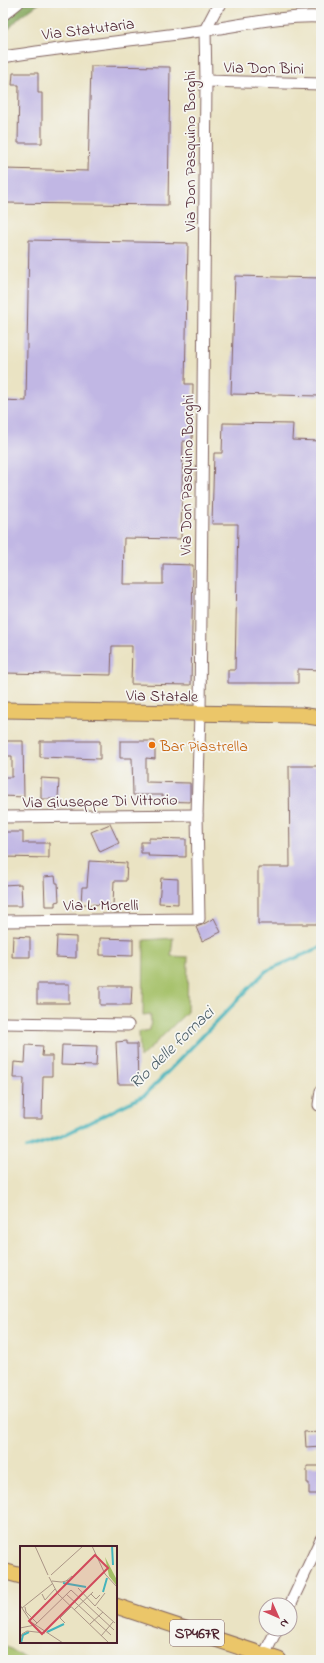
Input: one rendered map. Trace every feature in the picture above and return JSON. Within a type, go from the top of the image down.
[{"type":"main road","name":"Via Statale","points":[[3,710],[300,715],[321,718]]},
{"type":"main road","points":[[3,1571],[20,1576]]},
{"type":"main road","name":"SP467R","points":[[117,1606],[279,1660]]},
{"type":"street","points":[[3,15],[18,3]]},
{"type":"street","points":[[205,30],[215,11],[222,3]]},
{"type":"street","name":"Via Statutaria","points":[[3,57],[109,41],[205,30],[295,16],[321,17]]},
{"type":"street","name":"Via Don Pasquino Borghi","points":[[198,920],[197,815],[200,713],[206,81],[205,30]]},
{"type":"street","name":"Via Don Bini","points":[[206,81],[321,84]]},
{"type":"street","name":"Via Giuseppe Di Vittorio","points":[[3,817],[197,815]]},
{"type":"street","name":"Via L. Morelli","points":[[3,921],[198,920]]},
{"type":"street","points":[[3,1023],[128,1025]]},
{"type":"street","points":[[321,1091],[319,1105],[321,1105]]},
{"type":"street","points":[[294,1597],[321,1539]]},
{"type":"street","points":[[264,1655],[273,1637]]},
{"type":"green space","points":[[3,3],[40,3],[20,17],[3,35]]},
{"type":"green space","points":[[173,938],[171,956],[188,957],[187,1012],[140,1058],[139,1032],[150,1030],[151,1014],[143,1015],[144,940]]},
{"type":"green space","points":[[3,1644],[28,1660],[3,1660]]},
{"type":"building","points":[[91,66],[170,67],[168,205],[3,203],[3,169],[88,171]]},
{"type":"building","points":[[13,73],[38,73],[38,93],[42,93],[42,143],[18,143],[19,85],[12,85]]},
{"type":"building","points":[[29,240],[188,243],[185,384],[193,384],[192,442],[183,441],[181,539],[124,538],[123,584],[163,584],[163,564],[193,565],[191,685],[131,684],[132,646],[112,646],[111,675],[3,673],[3,400],[26,401]]},
{"type":"building","points":[[235,276],[321,278],[321,396],[231,394]]},
{"type":"building","points":[[223,423],[293,424],[292,440],[321,441],[321,670],[298,669],[298,683],[228,683],[228,670],[235,670],[238,524],[212,524],[214,453],[222,453]]},
{"type":"building","points":[[3,741],[23,741],[24,797],[3,796],[4,777],[12,777],[12,756],[3,756]]},
{"type":"building","points":[[40,741],[100,741],[100,759],[40,757]]},
{"type":"building","points":[[120,741],[155,741],[155,759],[146,758],[146,782],[190,783],[190,802],[163,801],[163,795],[133,795],[132,758],[120,758]]},
{"type":"building","points":[[289,766],[321,766],[321,924],[258,924],[258,867],[290,867]]},
{"type":"building","points":[[41,778],[59,779],[58,799],[41,799]]},
{"type":"building","points":[[110,824],[119,843],[100,852],[91,832]]},
{"type":"building","points":[[3,832],[23,832],[23,843],[49,843],[49,858],[3,857]]},
{"type":"building","points":[[149,838],[186,839],[186,857],[148,856],[149,853],[141,853],[141,842],[149,842]]},
{"type":"building","points":[[89,861],[127,863],[126,881],[114,881],[113,905],[81,904],[82,887],[87,887]]},
{"type":"building","points":[[55,876],[56,883],[58,883],[59,901],[55,902],[55,906],[45,906],[44,877]]},
{"type":"building","points":[[161,878],[178,879],[178,904],[159,903]]},
{"type":"building","points":[[21,884],[22,906],[3,906],[3,885]]},
{"type":"building","points":[[214,918],[221,932],[202,941],[196,927]]},
{"type":"building","points":[[13,936],[30,937],[30,957],[12,957]]},
{"type":"building","points":[[57,936],[76,937],[76,958],[56,957]]},
{"type":"building","points":[[100,938],[133,939],[133,956],[100,955]]},
{"type":"building","points":[[37,984],[69,984],[69,1003],[37,1003]]},
{"type":"building","points":[[100,986],[132,986],[131,1005],[100,1005]]},
{"type":"building","points":[[127,1041],[127,1044],[137,1044],[138,1084],[118,1084],[116,1042]]},
{"type":"building","points":[[26,1045],[43,1046],[42,1056],[52,1056],[52,1076],[43,1076],[42,1119],[23,1119],[24,1078],[13,1078],[14,1062],[25,1063]]},
{"type":"building","points":[[62,1045],[97,1046],[96,1066],[61,1065]]},
{"type":"building","points":[[321,1430],[321,1446],[306,1447],[305,1431]]},
{"type":"building","points":[[307,1466],[321,1466],[321,1494],[309,1494],[309,1483],[307,1483]]},
{"type":"waterway","name":"Rio delle fornaci","points":[[27,1148],[60,1137],[145,1095],[266,971],[321,947]]},
{"type":"place","name":"Bar Piastrella","points":[[152,745]]}]
